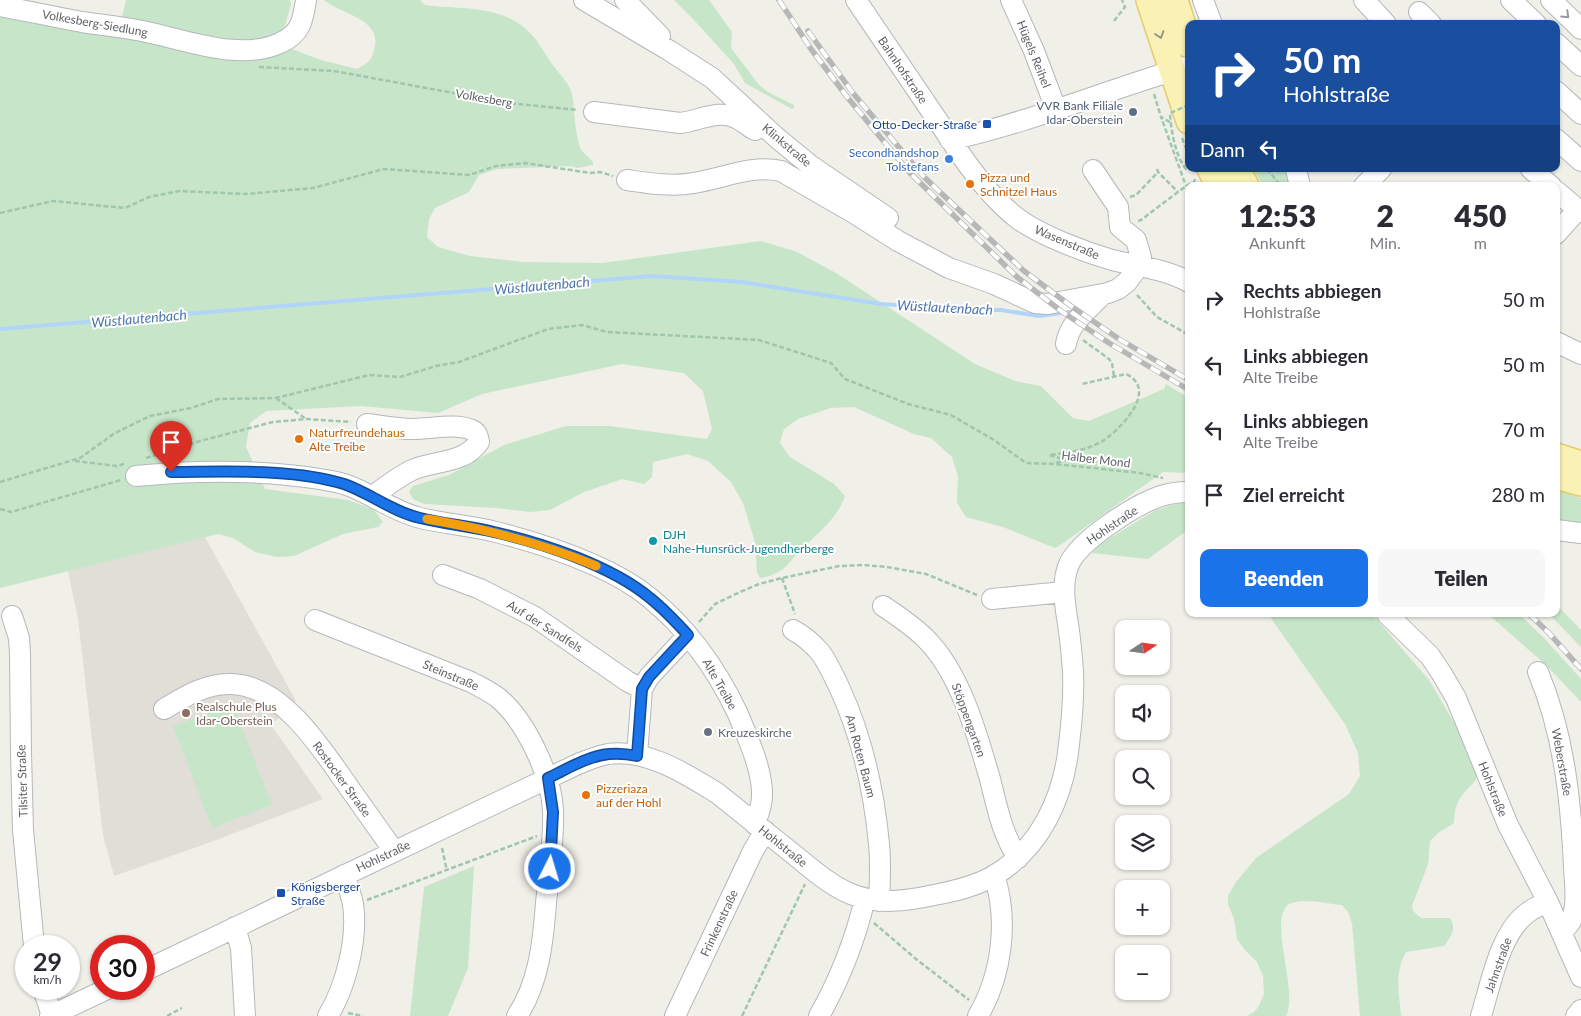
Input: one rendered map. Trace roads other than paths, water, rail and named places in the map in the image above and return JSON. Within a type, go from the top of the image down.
[{"type":"main road","points":[[1148,0],[1184,126]]},
{"type":"main road","points":[[1175,0],[1185,32]]},
{"type":"main road","points":[[1201,172],[1214,182]]},
{"type":"main road","points":[[1560,457],[1581,464]]},
{"type":"main road","points":[[1560,477],[1581,483]]},
{"type":"street","name":"Volkesberg-Siedlung","points":[[0,6],[142,31],[218,48],[243,50],[272,46],[289,38],[302,23],[306,0]]},
{"type":"street","name":"Klinkstraße","points":[[584,0],[712,78],[777,138],[810,165],[867,205],[994,284]]},
{"type":"street","points":[[625,0],[659,36],[670,51]]},
{"type":"street","name":"Bahnhofstraße","points":[[856,0],[950,140]]},
{"type":"street","name":"Hügels Reihel","points":[[1011,0],[1034,51],[1056,109]]},
{"type":"street","points":[[1203,0],[1210,20]]},
{"type":"street","points":[[1364,0],[1382,20]]},
{"type":"street","points":[[1511,0],[1532,20]]},
{"type":"street","points":[[1551,0],[1581,29]]},
{"type":"street","points":[[1560,47],[1581,66]]},
{"type":"street","points":[[950,140],[1056,109],[1169,71]]},
{"type":"street","points":[[1560,98],[1581,114]]},
{"type":"street","points":[[594,112],[680,123],[707,116],[725,114],[738,119],[763,136],[777,138]]},
{"type":"street","name":"Wasenstraße","points":[[950,140],[975,175],[998,200],[1024,223],[1087,251],[1181,278]]},
{"type":"street","points":[[1560,142],[1581,160]]},
{"type":"street","points":[[627,180],[682,185],[749,172],[774,169],[781,171],[898,241],[949,268],[994,284],[1035,303],[1048,304],[1113,292],[1127,282],[1139,266],[1141,257],[1136,240],[1124,230],[1119,222],[1118,207],[1093,170]]},
{"type":"street","points":[[1368,182],[1378,172]]},
{"type":"street","points":[[1535,172],[1546,182]]},
{"type":"street","points":[[1560,193],[1579,210],[1560,230]]},
{"type":"street","points":[[1067,338],[1072,326],[1102,295]]},
{"type":"street","points":[[1560,344],[1581,354]]},
{"type":"street","points":[[367,424],[413,429],[463,427],[474,430],[478,435],[479,442],[467,454],[412,470],[395,479],[373,496]]},
{"type":"street","name":"Alte Treibe","points":[[131,470],[276,474],[310,477],[344,484],[373,496],[406,514],[418,518],[496,532],[571,555],[625,581],[649,597],[688,635],[715,670],[741,722],[753,754],[760,779],[762,796],[760,827]]},
{"type":"street","name":"Hohlstraße","points":[[155,966],[548,778],[578,764],[602,756],[621,754],[637,756],[676,770],[698,782],[717,793],[838,888],[868,904],[920,898],[965,888],[994,876],[1018,858],[1032,844],[1046,823],[1054,806],[1064,774],[1069,746],[1073,673],[1064,580],[1074,556],[1083,545],[1101,530],[1150,500],[1163,495],[1185,492]]},
{"type":"street","points":[[1560,530],[1581,533]]},
{"type":"street","name":"Auf der Sandfels","points":[[443,575],[480,590],[535,617],[627,681],[642,689]]},
{"type":"street","points":[[992,598],[1064,592]]},
{"type":"street","name":"Stöppengarten","points":[[883,606],[926,638],[948,668],[958,686],[979,744],[1006,836],[1018,858]]},
{"type":"street","name":"Tilsiter Straße","points":[[12,616],[19,638],[23,830],[33,935]]},
{"type":"street","name":"Hohlstraße","points":[[1390,617],[1430,656],[1456,698],[1508,825],[1548,902],[1581,977]]},
{"type":"street","name":"Steinstraße","points":[[315,620],[471,682],[497,697],[517,719],[538,756],[548,778],[553,812],[553,830],[539,958],[527,999],[517,1016]]},
{"type":"street","name":"Am Roten Baum","points":[[794,630],[811,642],[825,660],[847,704],[858,735],[870,787],[879,843],[880,873],[847,960],[819,1016]]},
{"type":"street","points":[[637,756],[642,689],[649,677],[688,635]]},
{"type":"street","name":"Weberstraße","points":[[1538,672],[1558,732],[1561,747],[1578,883]]},
{"type":"street","name":"Rostocker Straße","points":[[164,708],[188,695],[212,686],[231,684],[248,687],[260,692],[286,710],[306,730],[394,851]]},
{"type":"street","name":"Frinkenstraße","points":[[675,1016],[753,851],[760,827]]},
{"type":"street","points":[[328,1016],[340,993],[348,964],[354,928],[353,904],[344,875]]},
{"type":"street","points":[[980,1013],[995,972],[1002,938],[1001,904],[994,876]]},
{"type":"street","points":[[1560,932],[1571,921],[1578,883]]},
{"type":"street","name":"Jahnstraße","points":[[1481,1016],[1497,964],[1509,934],[1520,919],[1530,911],[1548,902]]},
{"type":"street","points":[[235,927],[241,948],[245,1016]]},
{"type":"street","points":[[46,1000],[51,1016],[90,997]]},
{"type":"street","points":[[1576,1016],[1581,1010]]},
{"type":"waterway","name":"Wüstlautenbach","points":[[0,329],[652,276],[742,282],[881,304],[1001,310],[1039,316],[1075,311]]},
{"type":"railway","points":[[779,0],[811,49],[848,98],[909,172],[1017,277],[1061,311],[1109,343],[1185,388]]},
{"type":"railway","points":[[808,31],[853,93],[924,177],[1024,271],[1119,339],[1185,378]]},
{"type":"railway","points":[[1532,617],[1581,669]]},
{"type":"place","name":"VVR Bank Filiale Idar-Oberstein","points":[[1133,112]]},
{"type":"place","name":"Otto-Decker-Straße","points":[[987,124]]},
{"type":"place","name":"Secondhandshop Tolstefans","points":[[949,159]]},
{"type":"place","name":"Pizza und Schnitzel Haus","points":[[970,184]]},
{"type":"place","name":"Naturfreundehaus Alte Treibe","points":[[299,439]]},
{"type":"place","name":"DJH Nahe-Hunsrück-Jugendherberge","points":[[653,541]]},
{"type":"place","name":"Realschule Plus Idar-Oberstein","points":[[186,713]]},
{"type":"place","name":"Kreuzeskirche","points":[[708,732]]},
{"type":"place","name":"Pizzeriaza auf der Hohl","points":[[586,795]]},
{"type":"place","name":"Königsberger Straße","points":[[281,893]]}]
